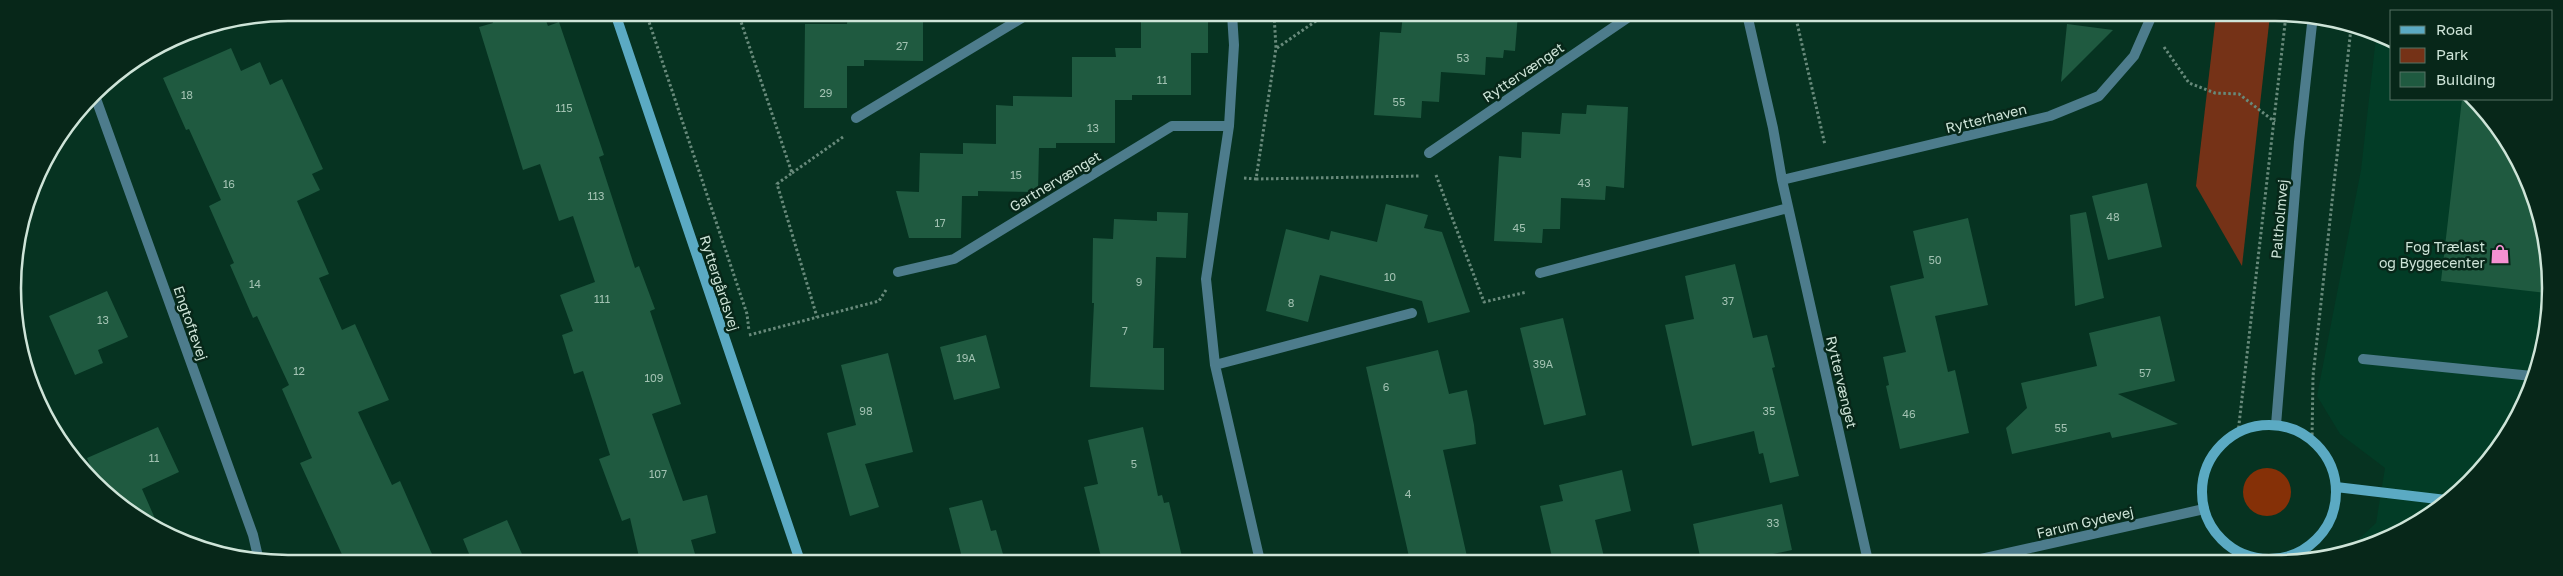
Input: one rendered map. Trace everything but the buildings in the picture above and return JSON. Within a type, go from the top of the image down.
[{"type":"street","name":"Ryttergårdsvej","points":[[618,21],[798,555]]},
{"type":"street","points":[[856,118],[1017,21]]},
{"type":"street","points":[[1232,21],[1234,45],[1229,126],[1206,279],[1215,365],[1259,555]]},
{"type":"street","name":"Ryttervænget","points":[[1429,153],[1623,21]]},
{"type":"street","name":"Ryttervænget","points":[[1749,21],[1773,128],[1788,208],[1867,555]]},
{"type":"street","name":"Rytterhaven","points":[[1782,180],[1831,170],[2050,116],[2099,96],[2134,56],[2149,21]]},
{"type":"street","name":"Paltholmvej","points":[[2276,424],[2299,142],[2312,24]]},
{"type":"street","name":"Engtoftevej","points":[[97,101],[253,535],[257,552]]},
{"type":"street","name":"Gartnervænget","points":[[898,272],[954,259],[1172,126],[1229,126]]},
{"type":"street","points":[[1540,272],[1788,208]]},
{"type":"street","points":[[1215,365],[1412,313]]},
{"type":"street","points":[[2363,359],[2527,376]]},
{"type":"street","points":[[2247,555],[2235,550],[2217,535],[2204,509],[2202,480],[2213,454],[2229,437],[2248,428],[2276,424],[2291,428],[2312,440],[2327,458],[2336,487],[2334,507],[2328,524],[2317,539],[2304,549],[2292,554]]},
{"type":"street","points":[[2336,487],[2438,499]]},
{"type":"street","name":"Farum Gydevej","points":[[1999,555],[2204,509]]},
{"type":"path","points":[[649,21],[747,314],[750,335],[733,367]]},
{"type":"path","points":[[741,21],[792,173]]},
{"type":"path","points":[[1256,179],[1276,48],[1274,21]]},
{"type":"path","points":[[1276,48],[1316,21]]},
{"type":"path","points":[[1797,21],[1831,170]]},
{"type":"path","points":[[2151,21],[2189,83],[2215,93],[2239,94],[2299,142]]},
{"type":"path","points":[[2238,433],[2285,22]]},
{"type":"path","points":[[2312,440],[2313,376],[2351,32]]},
{"type":"path","points":[[817,317],[777,184],[847,134],[856,118]]},
{"type":"path","points":[[1429,153],[1484,302],[1537,290],[1540,272]]},
{"type":"path","points":[[1221,175],[1256,179],[1436,175]]},
{"type":"path","points":[[750,335],[879,301],[898,272]]},
{"type":"shaded area","points":[[2376,41],[2390,48],[2390,100],[2465,100],[2497,140],[2514,170],[2528,202],[2537,236],[2542,288],[2537,340],[2528,374],[2506,421],[2487,450],[2464,477],[2423,510],[2393,527],[2355,543],[2376,523],[2385,468],[2340,434],[2317,396],[2361,170]]},
{"type":"shaded area","points":[[2262,468],[2272,468],[2284,475],[2291,487],[2291,497],[2284,509],[2272,516],[2262,516],[2254,512],[2247,505],[2243,497],[2243,487],[2247,479],[2254,472]]},
{"type":"green space","points":[[2215,21],[2269,21],[2242,266],[2196,186]]},
{"type":"place","name":"Fog Trælast og Byggecenter","points":[[2500,254]]}]
